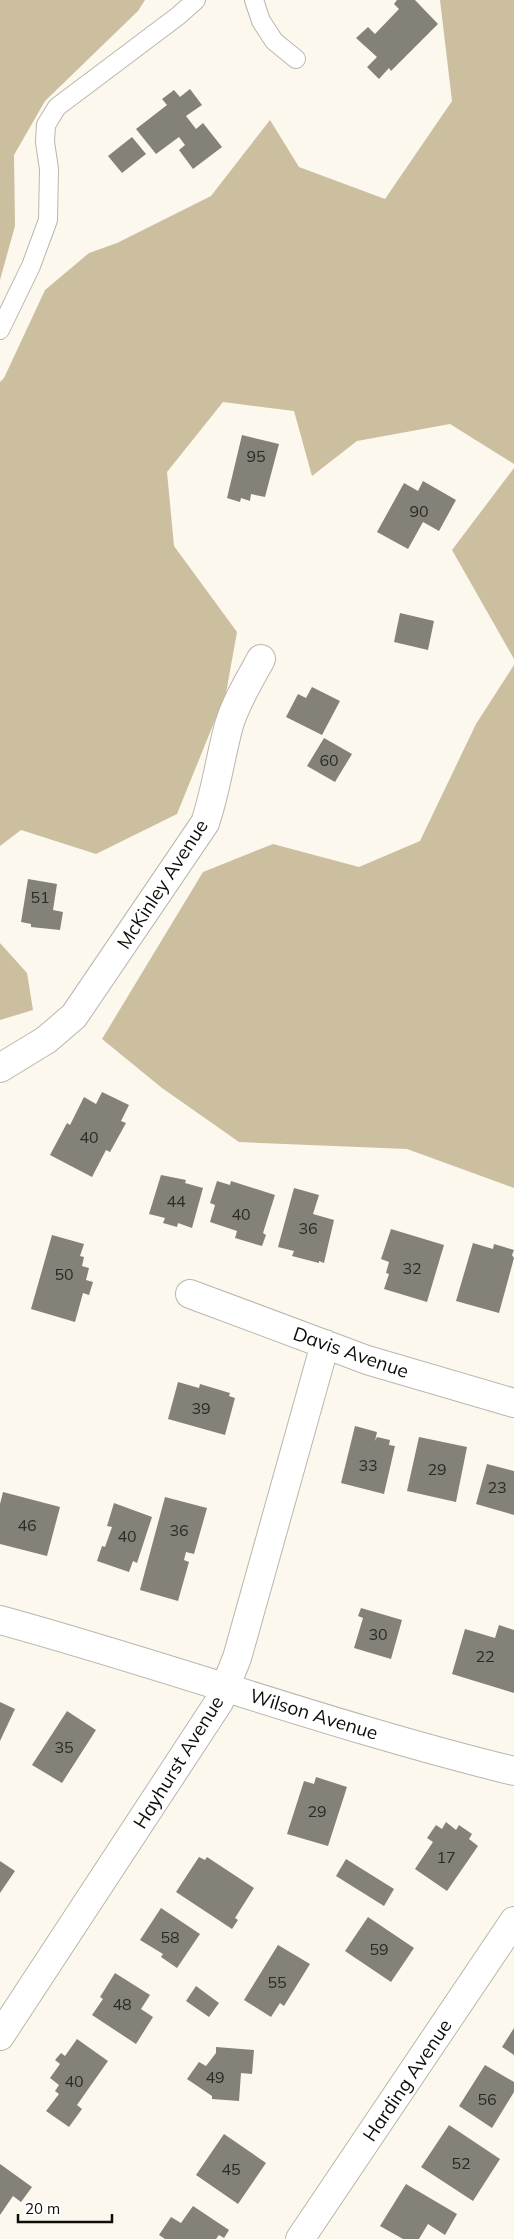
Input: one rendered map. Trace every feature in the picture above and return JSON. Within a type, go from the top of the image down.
[{"type":"street","name":"McKinley Avenue","points":[[0,1068],[46,1040],[74,1016],[205,823],[214,796],[229,726],[236,705],[261,659]]},
{"type":"street","name":"Davis Avenue","points":[[190,1294],[368,1360],[514,1403]]},
{"type":"street","name":"Hayhurst Avenue","points":[[0,2036],[219,1702],[237,1658],[325,1344]]},
{"type":"street","name":"Wilson Avenue","points":[[0,1620],[225,1686],[444,1754],[514,1771]]},
{"type":"street","name":"Harding Avenue","points":[[300,2239],[514,1921]]},
{"type":"lane","points":[[0,330],[31,266],[48,220],[49,169],[45,142],[46,125],[58,107],[178,16],[196,0]]},
{"type":"lane","points":[[254,0],[261,21],[274,41],[296,59]]},
{"type":"shaded area","points":[[0,0],[145,0],[138,11],[45,101],[14,155],[15,226],[0,280]]},
{"type":"shaded area","points":[[440,0],[514,0],[514,464],[450,424],[357,441],[312,476],[294,411],[223,402],[167,472],[174,546],[237,632],[226,693],[177,814],[96,854],[21,830],[0,846],[0,382],[4,378],[45,290],[89,253],[117,243],[211,196],[270,120],[299,167],[385,199],[452,101]]},
{"type":"shaded area","points":[[514,468],[514,659],[452,550]]},
{"type":"shaded area","points":[[514,665],[514,1188],[407,1149],[239,1142],[162,1088],[102,1039],[203,872],[273,844],[359,867],[420,841],[476,724]]},
{"type":"shaded area","points":[[0,943],[27,973],[33,1010],[0,1020]]},
{"type":"building","points":[[397,0],[415,0],[438,24],[391,71],[389,68],[379,79],[367,67],[377,57],[356,38],[368,27],[375,34],[399,9],[394,4]]},
{"type":"building","points":[[190,89],[202,105],[186,116],[196,129],[203,123],[222,147],[193,169],[179,150],[185,145],[179,137],[156,154],[136,129],[167,105],[162,99],[174,90],[180,97]]},
{"type":"building","points":[[132,137],[146,154],[122,173],[108,156]]},
{"type":"building","points":[[242,435],[279,444],[265,497],[251,494],[250,501],[241,498],[240,502],[227,498]]},
{"type":"building","points":[[423,481],[456,500],[439,531],[423,522],[408,549],[377,532],[404,483],[418,491]]},
{"type":"building","points":[[400,613],[434,621],[428,650],[394,642]]},
{"type":"building","points":[[312,687],[340,701],[322,735],[286,717],[298,694],[306,698]]},
{"type":"building","points":[[324,738],[352,754],[335,782],[307,766]]},
{"type":"building","points":[[28,879],[57,884],[53,910],[63,912],[60,930],[31,927],[31,924],[21,922]]},
{"type":"building","points":[[102,1092],[129,1105],[121,1121],[126,1123],[110,1152],[106,1150],[92,1177],[50,1155],[67,1123],[70,1125],[84,1097],[96,1104]]},
{"type":"building","points":[[161,1175],[186,1180],[185,1183],[203,1188],[192,1228],[178,1223],[177,1227],[163,1223],[165,1218],[149,1214]]},
{"type":"building","points":[[217,1181],[230,1185],[231,1181],[275,1195],[263,1233],[266,1235],[262,1246],[235,1238],[237,1231],[210,1222],[215,1205],[210,1203]]},
{"type":"building","points":[[294,1188],[319,1195],[313,1214],[334,1220],[324,1263],[292,1256],[294,1251],[278,1247]]},
{"type":"building","points":[[391,1229],[444,1245],[427,1302],[384,1289],[389,1274],[386,1273],[389,1262],[381,1259]]},
{"type":"building","points":[[52,1235],[84,1244],[80,1256],[84,1257],[82,1266],[89,1268],[86,1280],[93,1282],[89,1295],[83,1293],[75,1322],[31,1309]]},
{"type":"building","points":[[473,1243],[493,1249],[494,1244],[514,1250],[512,1255],[514,1258],[499,1313],[456,1301]]},
{"type":"building","points":[[178,1382],[199,1388],[200,1384],[230,1393],[229,1396],[235,1398],[225,1435],[168,1419]]},
{"type":"building","points":[[355,1426],[377,1432],[375,1441],[377,1437],[390,1440],[389,1445],[395,1446],[384,1494],[341,1483]]},
{"type":"building","points":[[419,1437],[467,1447],[456,1502],[407,1491]]},
{"type":"building","points":[[487,1464],[514,1471],[514,1515],[476,1504]]},
{"type":"building","points":[[3,1492],[60,1507],[47,1556],[0,1544],[0,1504]]},
{"type":"building","points":[[165,1497],[207,1508],[194,1554],[186,1552],[184,1560],[189,1562],[178,1601],[140,1590]]},
{"type":"building","points":[[114,1503],[152,1517],[137,1563],[133,1561],[129,1572],[97,1561],[102,1546],[105,1547],[112,1527],[107,1526]]},
{"type":"building","points":[[361,1608],[402,1620],[391,1659],[354,1648],[363,1618],[358,1616]]},
{"type":"building","points":[[499,1625],[514,1630],[514,1693],[452,1674],[465,1629],[495,1638]]},
{"type":"building","points":[[0,1702],[15,1709],[0,1741]]},
{"type":"building","points":[[67,1711],[96,1730],[62,1783],[32,1765]]},
{"type":"building","points":[[316,1777],[347,1787],[328,1846],[287,1834],[304,1781],[314,1784]]},
{"type":"building","points":[[446,1822],[456,1830],[459,1825],[472,1834],[469,1839],[478,1846],[447,1891],[415,1869],[433,1842],[427,1838],[436,1825],[442,1829]]},
{"type":"building","points":[[199,1857],[205,1860],[207,1857],[254,1888],[235,1918],[238,1920],[232,1929],[176,1892]]},
{"type":"building","points":[[346,1859],[394,1889],[384,1906],[336,1876]]},
{"type":"building","points":[[0,1861],[15,1871],[0,1893]]},
{"type":"building","points":[[161,1908],[200,1934],[177,1968],[161,1957],[163,1954],[140,1940]]},
{"type":"building","points":[[368,1917],[414,1948],[391,1982],[345,1951]]},
{"type":"building","points":[[278,1945],[310,1964],[284,2006],[280,2003],[271,2017],[244,2000]]},
{"type":"building","points":[[115,1973],[150,1995],[141,2009],[153,2017],[136,2044],[92,2015],[103,1999],[100,1997]]},
{"type":"building","points":[[196,1986],[219,2003],[209,2017],[186,2001]]},
{"type":"building","points":[[514,2028],[514,2055],[502,2047]]},
{"type":"building","points":[[77,2039],[108,2061],[77,2105],[82,2109],[69,2127],[46,2111],[59,2094],[55,2091],[59,2085],[50,2078],[60,2064],[55,2060],[61,2053],[65,2056]]},
{"type":"building","points":[[216,2047],[254,2050],[252,2074],[241,2073],[239,2101],[212,2099],[212,2096],[187,2079],[199,2062],[206,2066],[216,2053]]},
{"type":"building","points":[[485,2065],[514,2082],[514,2092],[492,2128],[459,2106]]},
{"type":"building","points":[[449,2125],[500,2159],[473,2201],[421,2167]]},
{"type":"building","points":[[224,2134],[266,2163],[238,2204],[196,2175]]},
{"type":"building","points":[[0,2164],[32,2187],[21,2202],[13,2196],[0,2215]]},
{"type":"building","points":[[406,2184],[457,2214],[445,2235],[428,2224],[419,2239],[403,2239],[380,2226]]},
{"type":"building","points":[[193,2206],[229,2230],[224,2238],[219,2235],[216,2239],[165,2239],[159,2235],[171,2217],[181,2223]]}]
